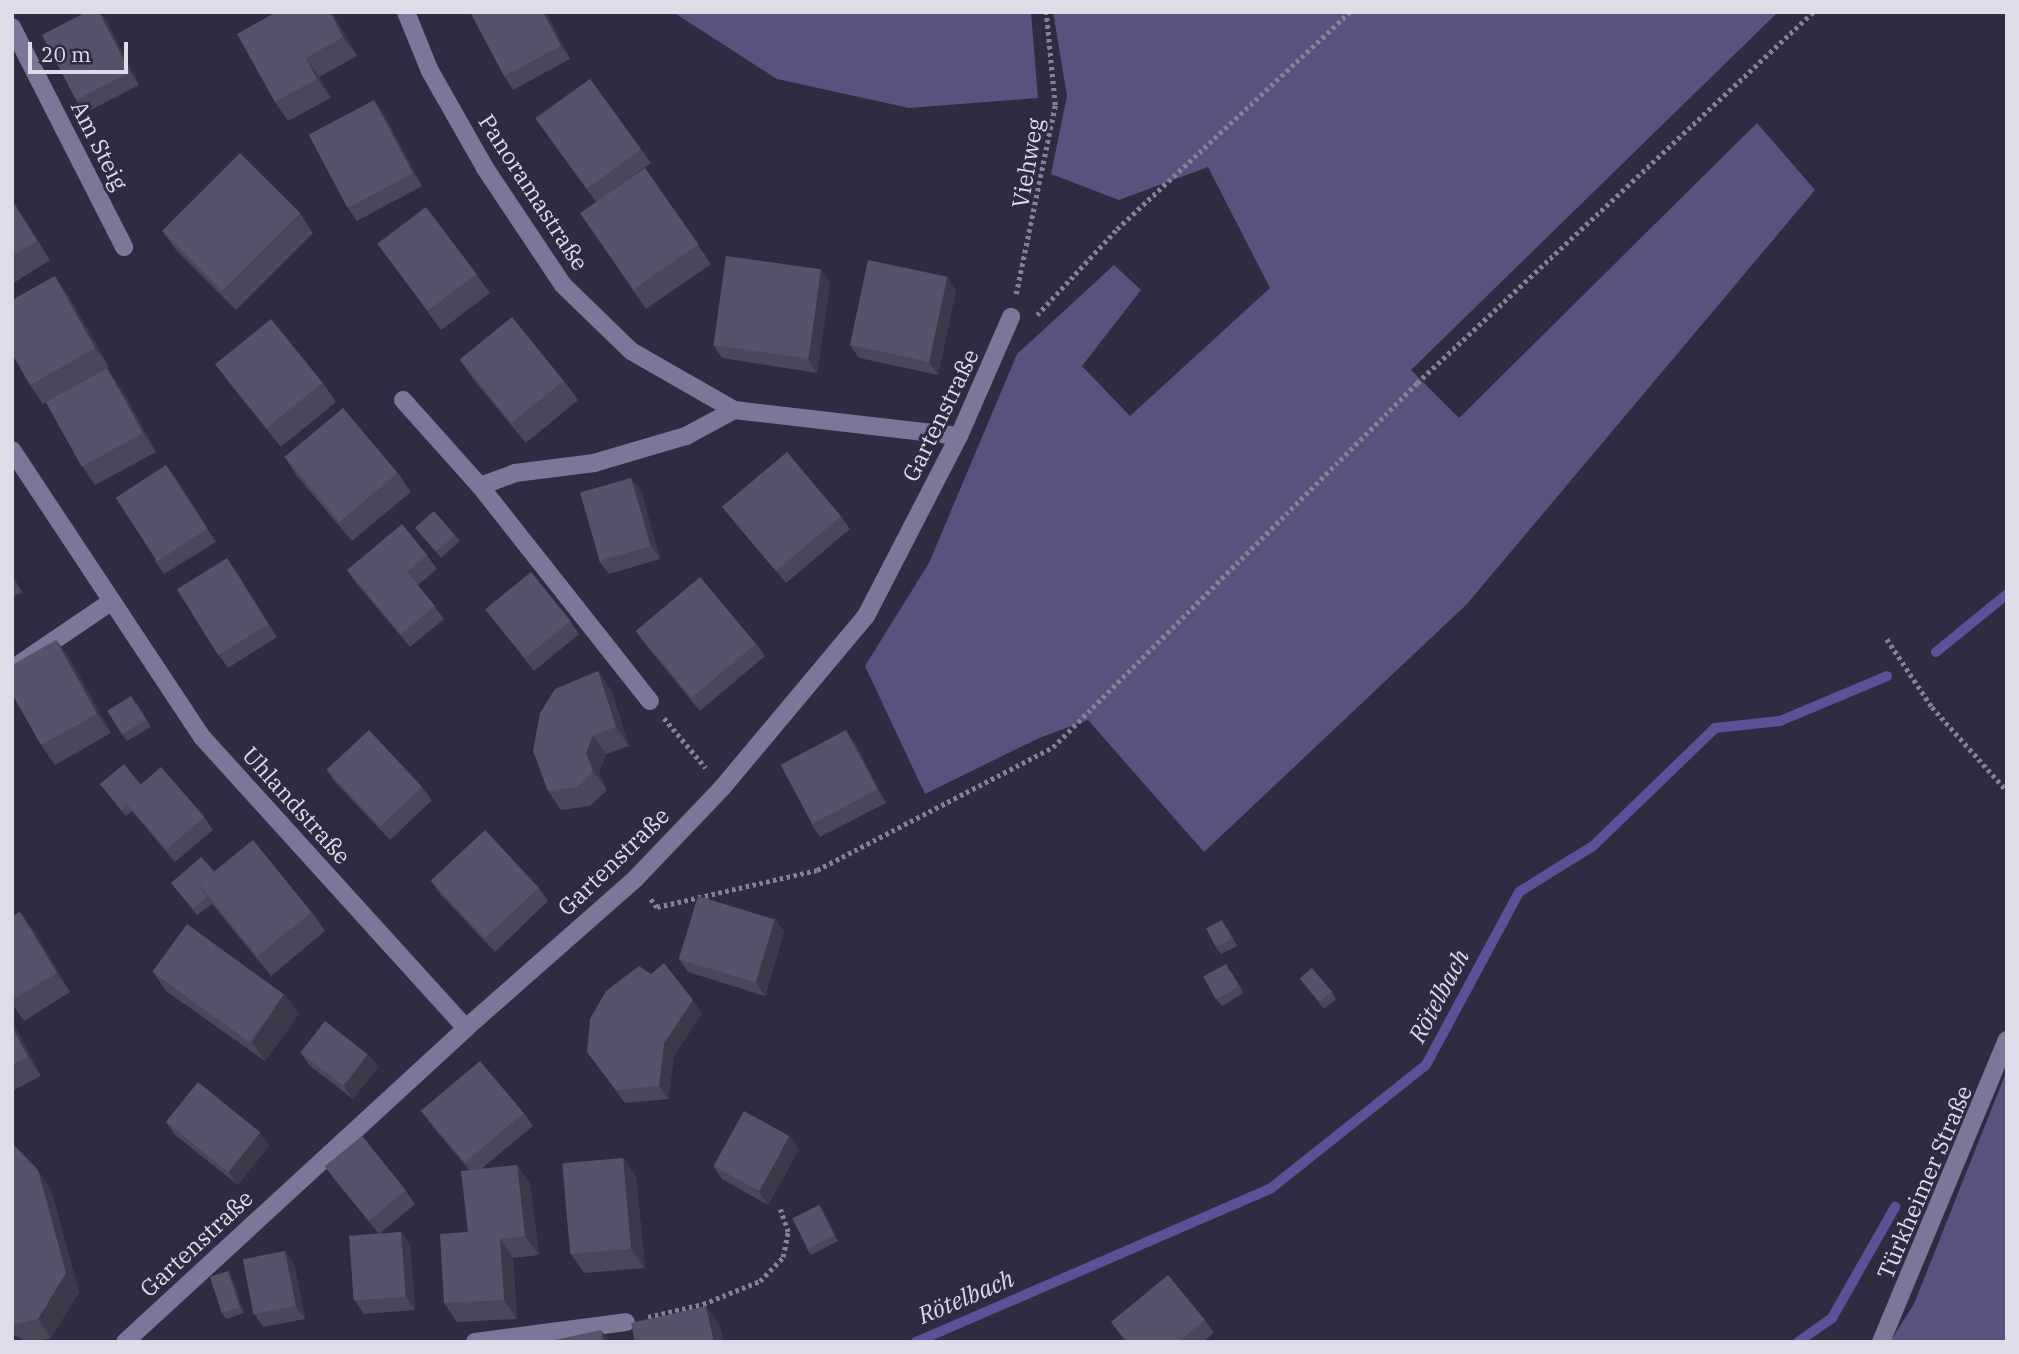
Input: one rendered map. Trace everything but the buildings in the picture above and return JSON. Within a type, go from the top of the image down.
[{"type":"street","name":"Panoramastraße","points":[[406,12],[430,71],[485,169],[563,285],[631,351],[734,410],[959,436]]},
{"type":"street","name":"Am Steig","points":[[12,27],[124,247]]},
{"type":"street","name":"Gartenstraße","points":[[125,1342],[466,1028],[636,878],[722,788],[866,616],[959,436],[1011,317]]},
{"type":"street","points":[[403,400],[480,486],[650,701]]},
{"type":"street","points":[[480,486],[515,473],[594,463],[686,436],[734,410]]},
{"type":"street","name":"Uhlandstraße","points":[[12,450],[202,737],[466,1028]]},
{"type":"street","points":[[12,669],[112,601]]},
{"type":"street","name":"Türkheimer Straße","points":[[1881,1342],[2007,1040]]},
{"type":"street","points":[[475,1342],[626,1322]]},
{"type":"path","name":"Viehweg","points":[[1011,317],[1032,231],[1055,105],[1046,12]]},
{"type":"path","points":[[1033,319],[1117,229],[1350,12]]},
{"type":"path","points":[[636,878],[657,907],[817,870],[1053,747],[1417,383],[1813,12]]},
{"type":"path","points":[[1887,639],[1932,707],[2007,791]]},
{"type":"path","points":[[650,701],[722,788]]},
{"type":"path","points":[[626,1322],[703,1304],[760,1282],[783,1257],[788,1232],[780,1209]]},
{"type":"shaded area","points":[[673,12],[1031,12],[1038,98],[909,108],[777,79]]},
{"type":"shaded area","points":[[1053,12],[1778,12],[1411,370],[1459,418],[1757,123],[1815,190],[1467,604],[1204,852],[1088,720],[1039,738],[925,794],[865,666],[929,563],[1017,354],[1114,265],[1141,290],[1082,366],[1130,416],[1270,288],[1208,167],[1119,200],[1051,174],[1067,96]]},
{"type":"shaded area","points":[[2007,1070],[2007,1342],[1890,1342],[1914,1304]]},
{"type":"waterway","name":"Rötelbach","points":[[1936,652],[2007,594]]},
{"type":"waterway","name":"Rötelbach","points":[[916,1342],[1270,1189],[1426,1065],[1519,892],[1593,846],[1715,728],[1780,721],[1887,676]]},
{"type":"waterway","points":[[1798,1342],[1832,1318],[1895,1207]]}]
